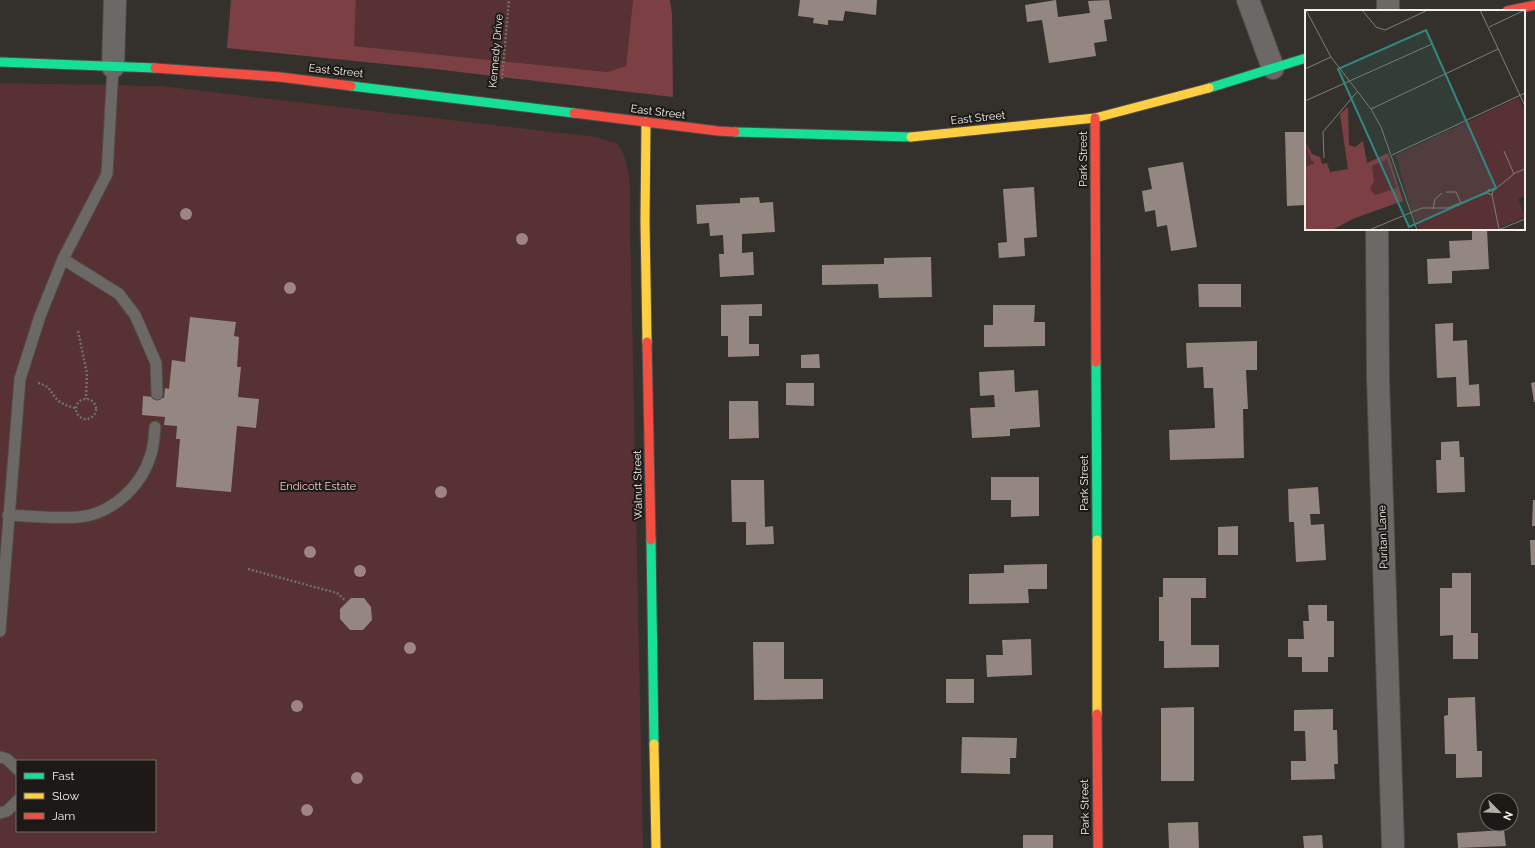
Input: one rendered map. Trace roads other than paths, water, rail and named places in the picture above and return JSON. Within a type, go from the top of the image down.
[{"type":"street","points":[[113,67],[114,0]]},
{"type":"street","points":[[1248,0],[1274,68]]},
{"type":"street","points":[[1513,10],[1535,6]]},
{"type":"street","name":"East Street","points":[[0,62],[196,70],[280,77],[718,131],[907,137],[1095,118],[1218,86],[1305,58]]},
{"type":"street","name":"Park Street","points":[[1095,118],[1098,848]]},
{"type":"street","name":"Walnut Street","points":[[646,122],[645,229],[656,848]]},
{"type":"street","name":"Puritan Lane","points":[[1377,230],[1378,378],[1393,845]]},
{"type":"lane","points":[[0,631],[8,515],[20,379],[40,316],[63,259],[107,174],[113,67]]},
{"type":"lane","points":[[63,259],[120,294],[135,315],[156,364],[157,394]]},
{"type":"lane","points":[[8,515],[80,517],[110,508],[124,498],[141,477],[151,454],[155,427]]},
{"type":"lane","points":[[0,757],[7,758],[16,768]]},
{"type":"lane","points":[[0,813],[7,811],[16,802]]},
{"type":"park label","name":"Endicott Estate","points":[[318,486]]}]
